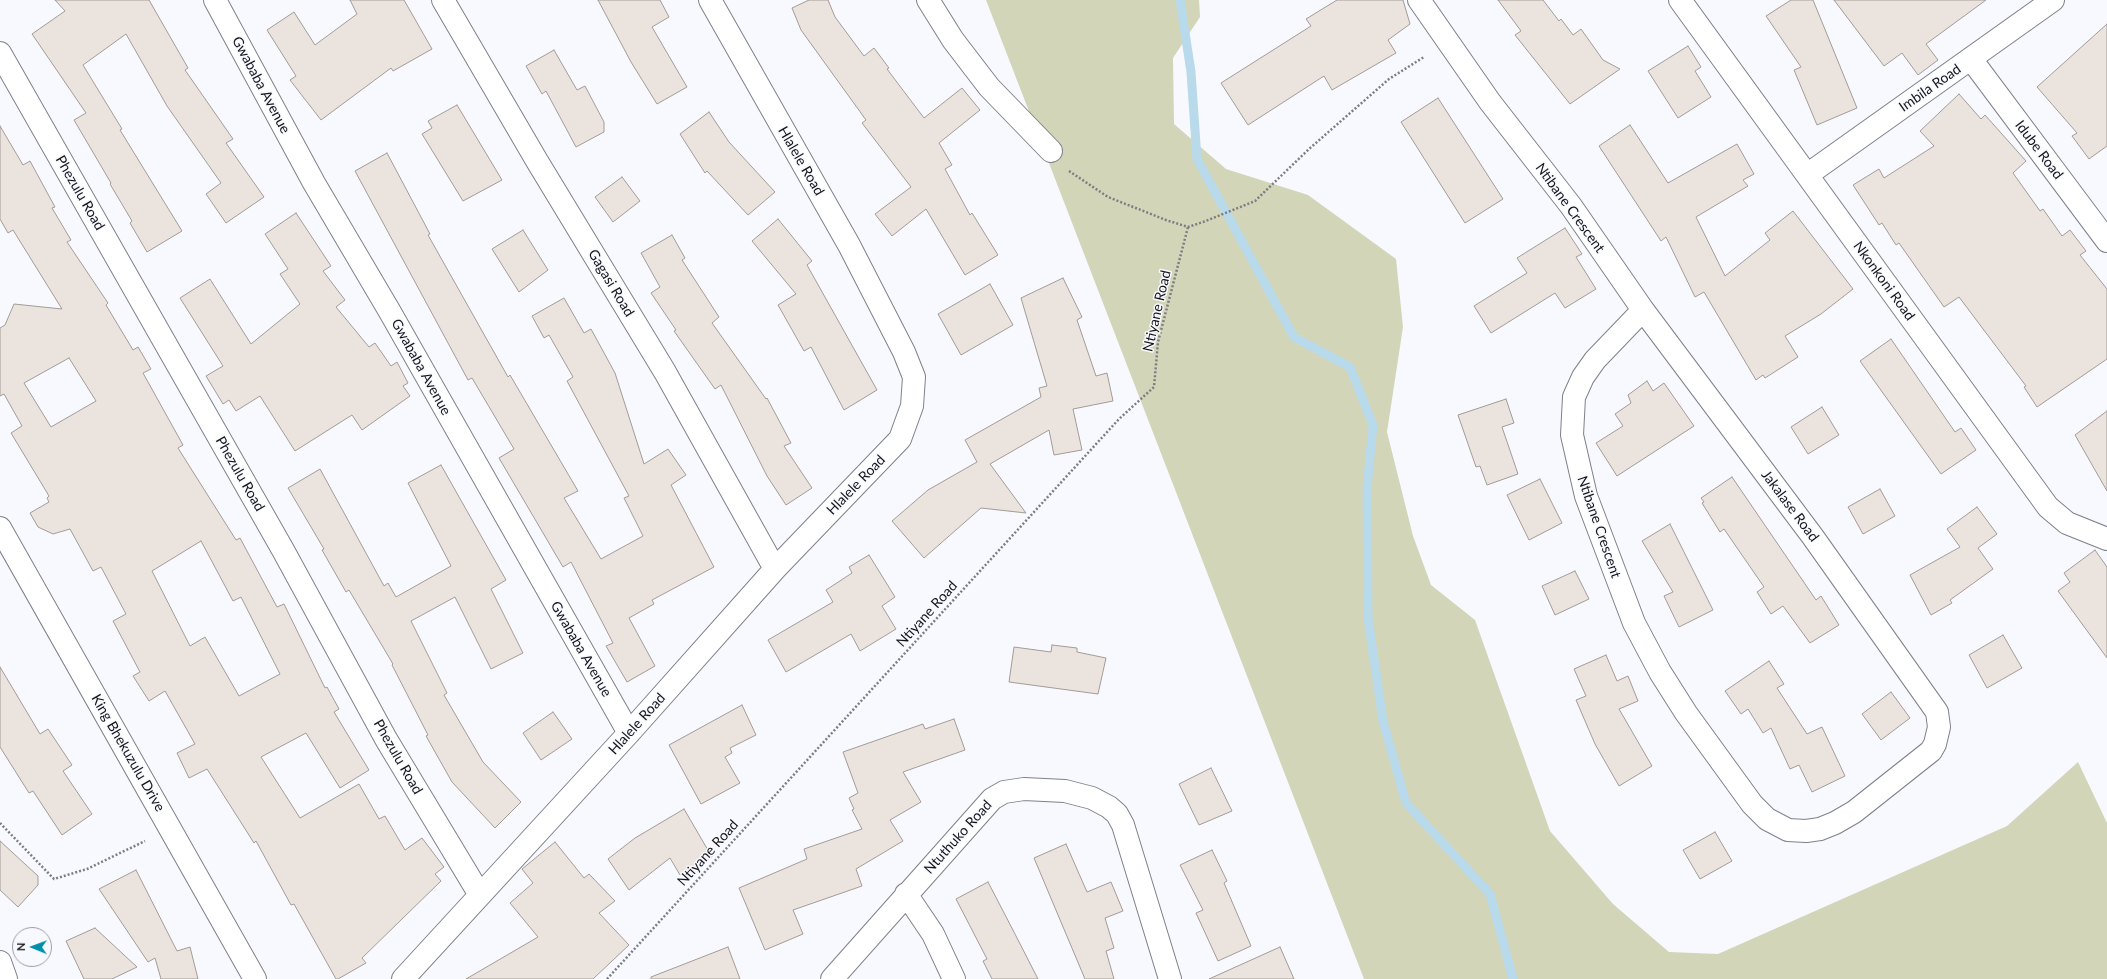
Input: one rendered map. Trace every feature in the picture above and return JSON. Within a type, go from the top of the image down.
[{"type":"street","name":"Gwababa Avenue","points":[[215,0],[314,183],[390,312],[629,733]]},
{"type":"street","name":"Gagasi Road","points":[[443,0],[536,161],[665,372],[775,569]]},
{"type":"street","name":"Hlalele Road","points":[[403,979],[629,733],[775,569],[900,439],[912,406],[914,377],[904,352],[849,245],[710,0]]},
{"type":"street","points":[[928,0],[953,40],[989,87],[1051,151]]},
{"type":"street","name":"Ntibane Crescent","points":[[1419,0],[1490,102],[1571,206],[1643,310],[1595,360],[1578,387],[1574,397],[1572,421],[1572,435],[1578,463],[1586,496],[1634,623],[1660,672],[1686,713],[1752,804],[1767,819],[1788,830],[1806,831],[1835,823],[1854,812],[1931,751],[1935,744],[1939,727],[1937,712],[1933,704]]},
{"type":"street","name":"Imbila Road","points":[[1807,175],[2053,0]]},
{"type":"street","name":"Nkonkoni Road","points":[[1685,2],[1807,175],[2048,507],[2067,523],[2107,539]]},
{"type":"street","name":"Phezulu Road","points":[[0,53],[283,550],[386,739],[480,895]]},
{"type":"street","name":"Idube Road","points":[[1971,59],[2107,241]]},
{"type":"street","name":"Jakalase Road","points":[[1643,310],[1813,537],[1933,704]]},
{"type":"street","name":"King Bhekuzulu Drive","points":[[0,528],[255,979]]},
{"type":"street","name":"Ntuthuko Road","points":[[832,979],[992,798],[997,795],[1024,788],[1065,791],[1092,798],[1109,806],[1123,825],[1170,979]]},
{"type":"street","points":[[906,894],[933,934],[954,979]]},
{"type":"street","points":[[0,962],[6,979]]},
{"type":"path","points":[[1066,169],[1108,197],[1188,227],[1203,222],[1255,201],[1309,149],[1388,79],[1423,58],[1438,28]]},
{"type":"path","name":"Ntiyane Road","points":[[607,979],[1119,419],[1154,386],[1158,342],[1188,227]]},
{"type":"path","points":[[0,823],[54,879],[87,870],[171,828]]},
{"type":"green space","points":[[986,0],[1199,0],[1200,17],[1173,58],[1174,124],[1226,169],[1308,195],[1396,259],[1403,327],[1387,432],[1413,536],[1431,585],[1475,620],[1550,831],[1613,904],[1669,952],[1718,954],[2007,826],[2078,762],[2107,823],[2107,979],[1364,979]]},
{"type":"building","points":[[55,0],[149,0],[188,68],[185,70],[233,139],[226,143],[264,197],[226,223],[206,194],[221,183],[167,106],[126,34],[83,65],[122,129],[120,130],[182,231],[147,252],[130,223],[132,221],[110,184],[111,183],[74,120],[86,113],[32,34],[65,11]]},
{"type":"building","points":[[350,0],[404,0],[432,49],[393,71],[391,68],[321,120],[290,80],[296,76],[267,30],[294,12],[315,45],[357,14]]},
{"type":"building","points":[[598,0],[660,0],[669,17],[652,27],[687,87],[657,104],[631,62]]},
{"type":"building","points":[[809,0],[828,0],[835,17],[864,56],[874,48],[889,68],[887,69],[924,118],[962,88],[980,110],[939,143],[952,165],[945,169],[970,215],[972,213],[998,255],[965,275],[926,209],[892,236],[875,214],[911,187],[862,123],[866,120],[801,30],[792,8]]},
{"type":"building","points":[[1337,0],[1403,0],[1410,24],[1388,40],[1396,53],[1332,90],[1324,76],[1248,125],[1221,83],[1311,26],[1306,19]]},
{"type":"building","points":[[1498,0],[1543,0],[1559,21],[1561,19],[1573,35],[1581,29],[1603,60],[1620,69],[1570,104],[1515,35],[1521,31]]},
{"type":"building","points":[[1791,0],[1813,0],[1857,108],[1817,125],[1794,70],[1801,67],[1766,16]]},
{"type":"building","points":[[1834,0],[1986,0],[1926,44],[1938,60],[1918,75],[1902,53],[1884,66]]},
{"type":"building","points":[[2107,24],[2107,146],[2089,159],[2072,136],[2077,133],[2037,87]]},
{"type":"building","points":[[1688,46],[1701,67],[1695,71],[1711,97],[1678,118],[1648,71]]},
{"type":"building","points":[[554,50],[577,90],[585,86],[604,122],[604,132],[576,147],[546,91],[542,94],[526,66]]},
{"type":"building","points":[[1959,94],[1981,119],[1985,115],[2026,161],[2013,173],[2040,211],[2043,209],[2062,236],[2070,230],[2086,251],[2080,255],[2107,289],[2107,359],[2037,407],[2024,387],[2026,386],[1959,297],[1944,307],[1899,243],[1896,245],[1882,223],[1879,225],[1853,185],[1879,169],[1884,178],[1934,146],[1920,131]]},
{"type":"building","points":[[1438,98],[1503,199],[1465,223],[1401,122]]},
{"type":"building","points":[[457,105],[502,180],[463,201],[422,134],[432,128],[428,121]]},
{"type":"building","points":[[709,112],[729,142],[775,192],[748,215],[707,171],[705,173],[680,134]]},
{"type":"building","points":[[1630,125],[1668,183],[1737,144],[1754,174],[1743,180],[1748,186],[1696,217],[1725,276],[1770,240],[1765,233],[1793,211],[1853,289],[1821,314],[1785,336],[1798,357],[1765,378],[1763,375],[1756,380],[1704,292],[1695,297],[1666,237],[1661,241],[1599,146]]},
{"type":"building","points":[[0,126],[23,165],[30,161],[55,207],[52,208],[71,240],[67,242],[108,303],[106,305],[133,350],[138,347],[151,369],[143,373],[183,445],[178,448],[236,540],[240,538],[277,607],[284,604],[325,688],[327,687],[339,709],[334,712],[369,770],[340,788],[306,733],[261,757],[300,818],[359,784],[379,819],[385,816],[405,850],[422,838],[444,867],[435,874],[441,881],[362,958],[366,963],[338,979],[336,979],[294,904],[291,905],[256,841],[254,843],[207,769],[189,778],[177,753],[195,744],[165,691],[149,701],[133,676],[140,672],[113,621],[126,614],[101,567],[93,571],[70,529],[53,534],[38,527],[30,513],[49,502],[47,498],[49,496],[11,433],[22,426],[4,394],[0,396],[0,328],[5,325],[14,304],[62,309],[13,230],[8,233],[0,219]],"holes":[[[69,358],[96,401],[51,427],[24,383]],[[201,541],[233,601],[241,597],[280,674],[239,696],[205,637],[190,646],[152,571]]]},
{"type":"building","points":[[387,153],[430,234],[428,235],[508,377],[510,375],[578,491],[564,498],[601,559],[643,536],[624,498],[629,496],[567,381],[573,377],[549,335],[544,338],[532,316],[564,298],[584,333],[591,329],[615,373],[644,464],[668,449],[686,475],[671,485],[714,567],[652,600],[654,604],[629,618],[655,666],[627,682],[606,646],[613,643],[571,562],[563,567],[499,458],[514,449],[472,378],[468,380],[355,171]]},
{"type":"building","points":[[622,177],[640,201],[613,222],[595,197]]},
{"type":"building","points":[[296,213],[331,266],[323,271],[345,300],[336,307],[369,347],[375,343],[391,366],[397,362],[408,383],[403,386],[410,396],[362,430],[352,415],[295,451],[260,396],[236,411],[229,400],[223,404],[206,376],[223,366],[180,298],[210,279],[251,344],[300,304],[280,274],[288,269],[265,234]]},
{"type":"building","points":[[778,219],[812,261],[807,265],[877,390],[844,410],[811,347],[804,351],[778,305],[796,294],[752,241]]},
{"type":"building","points":[[1565,228],[1582,254],[1576,257],[1596,289],[1565,308],[1555,293],[1491,333],[1474,306],[1527,273],[1517,258]]},
{"type":"building","points":[[523,230],[548,270],[519,292],[492,249]]},
{"type":"building","points":[[672,235],[685,258],[682,260],[719,317],[712,323],[766,399],[767,398],[791,443],[784,446],[812,488],[786,505],[767,476],[721,385],[715,389],[674,331],[676,330],[651,293],[660,287],[641,253]]},
{"type":"building","points":[[1063,278],[1082,317],[1077,320],[1096,376],[1107,373],[1113,401],[1073,409],[1082,450],[1054,455],[1049,430],[990,464],[1026,513],[981,508],[924,558],[892,521],[928,490],[977,462],[965,440],[1041,397],[1039,388],[1047,386],[1021,298]]},
{"type":"building","points":[[990,284],[1013,325],[961,355],[938,314]]},
{"type":"building","points":[[1891,339],[1955,432],[1961,428],[1976,450],[1941,474],[1860,361]]},
{"type":"building","points":[[1647,381],[1653,391],[1664,383],[1694,426],[1617,476],[1596,443],[1623,426],[1615,414],[1631,403],[1628,395]]},
{"type":"building","points":[[1506,399],[1514,423],[1502,427],[1518,474],[1487,485],[1480,466],[1476,467],[1458,415]]},
{"type":"building","points":[[1822,407],[1839,435],[1808,454],[1791,427]]},
{"type":"building","points":[[2107,411],[2107,491],[2075,435]]},
{"type":"building","points":[[441,465],[506,580],[491,589],[523,653],[491,669],[455,597],[411,621],[447,693],[444,695],[483,762],[521,802],[495,828],[452,782],[426,736],[428,735],[392,665],[393,664],[349,590],[346,592],[322,550],[324,549],[288,488],[320,469],[384,586],[388,583],[396,597],[451,566],[408,483]]},
{"type":"building","points":[[1732,477],[1816,600],[1821,596],[1839,625],[1810,643],[1783,606],[1771,614],[1757,592],[1764,587],[1724,529],[1720,532],[1702,503],[1704,502],[1701,498]]},
{"type":"building","points":[[1540,479],[1562,523],[1529,540],[1507,495]]},
{"type":"building","points":[[1880,489],[1895,516],[1863,534],[1848,507]]},
{"type":"building","points":[[1977,507],[1997,534],[1978,548],[1993,569],[1950,600],[1952,603],[1931,615],[1910,575],[1960,547],[1947,529]]},
{"type":"building","points":[[1670,524],[1713,610],[1679,627],[1664,596],[1673,592],[1642,541]]},
{"type":"building","points":[[2095,550],[2107,567],[2107,658],[2058,591],[2070,582],[2064,573]]},
{"type":"building","points":[[869,555],[895,597],[882,606],[896,629],[860,651],[851,634],[786,672],[768,640],[833,602],[826,590],[852,573],[849,567]]},
{"type":"building","points":[[1575,571],[1589,599],[1555,615],[1542,586]]},
{"type":"building","points":[[2003,635],[2022,668],[1987,688],[1969,655]]},
{"type":"building","points":[[1052,645],[1077,648],[1077,652],[1106,658],[1098,694],[1009,682],[1014,647],[1051,652]]},
{"type":"building","points":[[1606,655],[1617,681],[1628,676],[1638,701],[1619,709],[1652,766],[1619,786],[1595,744],[1576,700],[1586,696],[1574,669]]},
{"type":"building","points":[[1769,661],[1784,684],[1777,688],[1807,734],[1822,727],[1845,776],[1812,792],[1799,765],[1790,769],[1771,728],[1763,733],[1748,709],[1741,714],[1725,691]]},
{"type":"building","points":[[0,667],[40,734],[48,729],[72,765],[63,771],[92,814],[62,835],[33,791],[29,793],[0,747]]},
{"type":"building","points":[[1891,692],[1910,718],[1881,740],[1862,714]]},
{"type":"building","points":[[742,705],[756,735],[730,748],[732,753],[725,757],[740,783],[701,804],[669,745]]},
{"type":"building","points":[[553,712],[572,739],[541,760],[523,733]]},
{"type":"building","points":[[954,719],[965,750],[903,772],[921,802],[890,820],[903,841],[856,869],[862,886],[793,910],[803,934],[765,950],[739,888],[807,859],[804,849],[862,829],[852,810],[854,809],[849,798],[858,793],[843,752],[923,724],[925,729]]},
{"type":"building","points":[[1211,768],[1232,811],[1199,825],[1179,784]]},
{"type":"building","points":[[684,809],[712,857],[680,875],[670,858],[629,890],[608,859],[635,838]]},
{"type":"building","points":[[1715,832],[1732,861],[1700,879],[1683,850]]},
{"type":"building","points":[[0,841],[38,876],[38,885],[18,907],[0,890]]},
{"type":"building","points":[[555,842],[584,878],[589,874],[615,901],[599,913],[629,945],[593,979],[466,979],[538,937],[510,903],[533,883],[522,869]]},
{"type":"building","points":[[1066,844],[1087,892],[1111,882],[1123,911],[1105,918],[1114,948],[1106,951],[1114,979],[1085,979],[1034,858]]},
{"type":"building","points":[[1212,850],[1227,881],[1224,883],[1251,946],[1218,961],[1196,913],[1203,910],[1180,865]]},
{"type":"building","points":[[136,870],[177,951],[190,947],[198,979],[161,979],[155,958],[148,962],[99,889]]},
{"type":"building","points":[[988,882],[1038,979],[992,979],[983,961],[987,959],[956,899]]},
{"type":"building","points":[[95,928],[137,967],[112,979],[84,979],[66,941]]},
{"type":"building","points":[[728,947],[740,979],[651,979],[651,977]]},
{"type":"building","points":[[1280,947],[1294,979],[1209,979]]},
{"type":"waterway","points":[[1180,0],[1191,72],[1197,159],[1294,337],[1350,367],[1373,425],[1367,488],[1368,618],[1383,721],[1406,803],[1490,894],[1513,979]]}]
